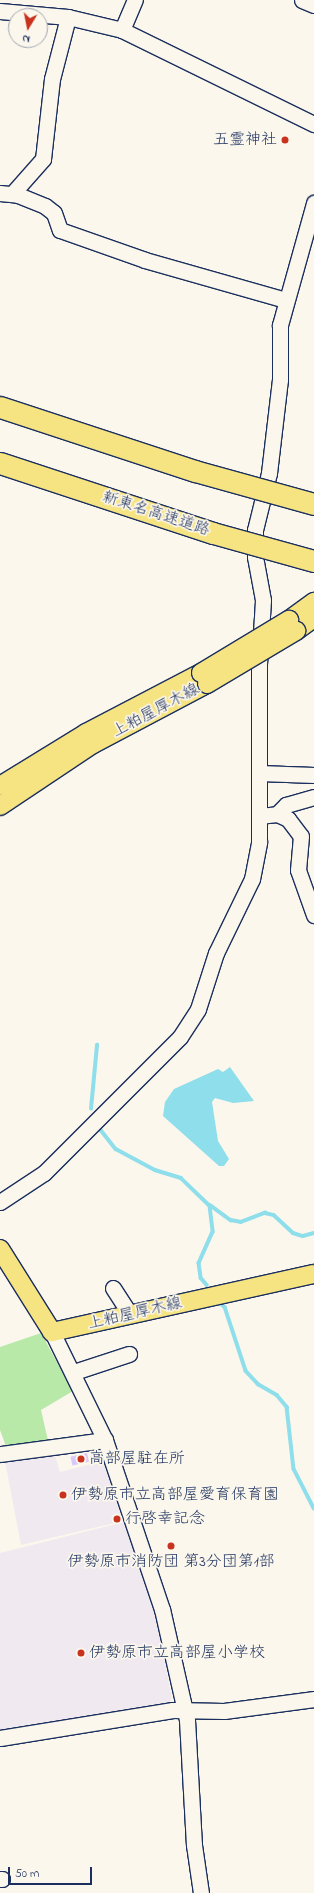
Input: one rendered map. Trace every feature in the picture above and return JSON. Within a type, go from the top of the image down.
[{"type":"highway","points":[[0,408],[195,471],[314,504]]},
{"type":"highway","name":"新東名高速道路","points":[[0,463],[213,533],[314,561]]},
{"type":"main road","name":"上粕屋厚木線","points":[[292,625],[314,602]]},
{"type":"main road","name":"上粕屋厚木線","points":[[0,806],[93,744],[292,625],[314,618]]},
{"type":"main road","name":"上粕屋厚木線","points":[[0,786],[86,733],[204,679]]},
{"type":"main road","points":[[0,1249],[52,1332]]},
{"type":"main road","name":"上粕屋厚木線","points":[[52,1332],[314,1274]]},
{"type":"street","points":[[122,30],[135,0]]},
{"type":"street","points":[[302,0],[314,5]]},
{"type":"street","points":[[0,11],[68,17],[122,30],[314,124]]},
{"type":"street","points":[[68,17],[52,79],[43,159],[6,193],[54,213],[60,230],[145,260],[285,300]]},
{"type":"street","points":[[0,1202],[44,1173],[180,1037],[198,1009],[216,953],[252,879],[259,842],[259,664],[263,600],[255,557],[255,530],[269,473],[280,380],[278,338],[285,300],[314,203]]},
{"type":"street","points":[[259,773],[314,775]]},
{"type":"street","points":[[277,814],[286,805],[314,797]]},
{"type":"street","points":[[259,816],[277,814],[288,819],[302,836],[298,870],[311,898],[314,915]]},
{"type":"street","points":[[113,1288],[130,1314]]},
{"type":"street","points":[[52,1332],[74,1372],[105,1440],[162,1609],[185,1710],[191,1763],[194,1845],[200,1893]]},
{"type":"street","points":[[74,1372],[129,1354]]},
{"type":"street","points":[[0,1454],[105,1440]]},
{"type":"street","points":[[0,1738],[185,1710],[224,1711],[314,1699]]},
{"type":"shaded area","name":"伊勢原市立高部屋愛育保育園","points":[[54,1452],[60,1472],[103,1461],[123,1521],[21,1545],[4,1456]]},
{"type":"shaded area","name":"伊勢原市立高部屋小学校","points":[[124,1522],[154,1608],[172,1698],[167,1705],[0,1734],[0,1553]]},
{"type":"green space","points":[[41,1333],[73,1391],[41,1410],[49,1445],[7,1449],[0,1430],[0,1347]]},
{"type":"water","points":[[230,1067],[254,1101],[233,1103],[215,1098],[212,1102],[218,1141],[229,1159],[224,1166],[219,1166],[163,1116],[165,1102],[174,1089],[218,1069],[223,1072]]},
{"type":"building","name":"高部屋駐在所","points":[[87,1453],[89,1462],[72,1466],[70,1457]]},
{"type":"waterway","points":[[91,1109],[97,1045]]},
{"type":"waterway","points":[[101,1130],[116,1149],[155,1170],[181,1178],[210,1206],[213,1232],[199,1263],[201,1278],[207,1285]]},
{"type":"waterway","points":[[210,1205],[231,1220],[241,1222],[265,1213],[274,1215],[293,1233],[303,1236],[314,1233]]},
{"type":"waterway","points":[[218,1301],[225,1307],[246,1371],[258,1384],[277,1395],[287,1407],[294,1469],[314,1508]]},
{"type":"place","name":"五霊神社","points":[[285,140]]},
{"type":"place","name":"高部屋駐在所","points":[[81,1459]]},
{"type":"place","name":"伊勢原市立高部屋愛育保育園","points":[[63,1495]]},
{"type":"place","name":"行啓幸記念","points":[[117,1519]]},
{"type":"place","name":"伊勢原市消防団 第3分団第1部","points":[[171,1546]]},
{"type":"place","name":"伊勢原市立高部屋小学校","points":[[81,1653]]}]
